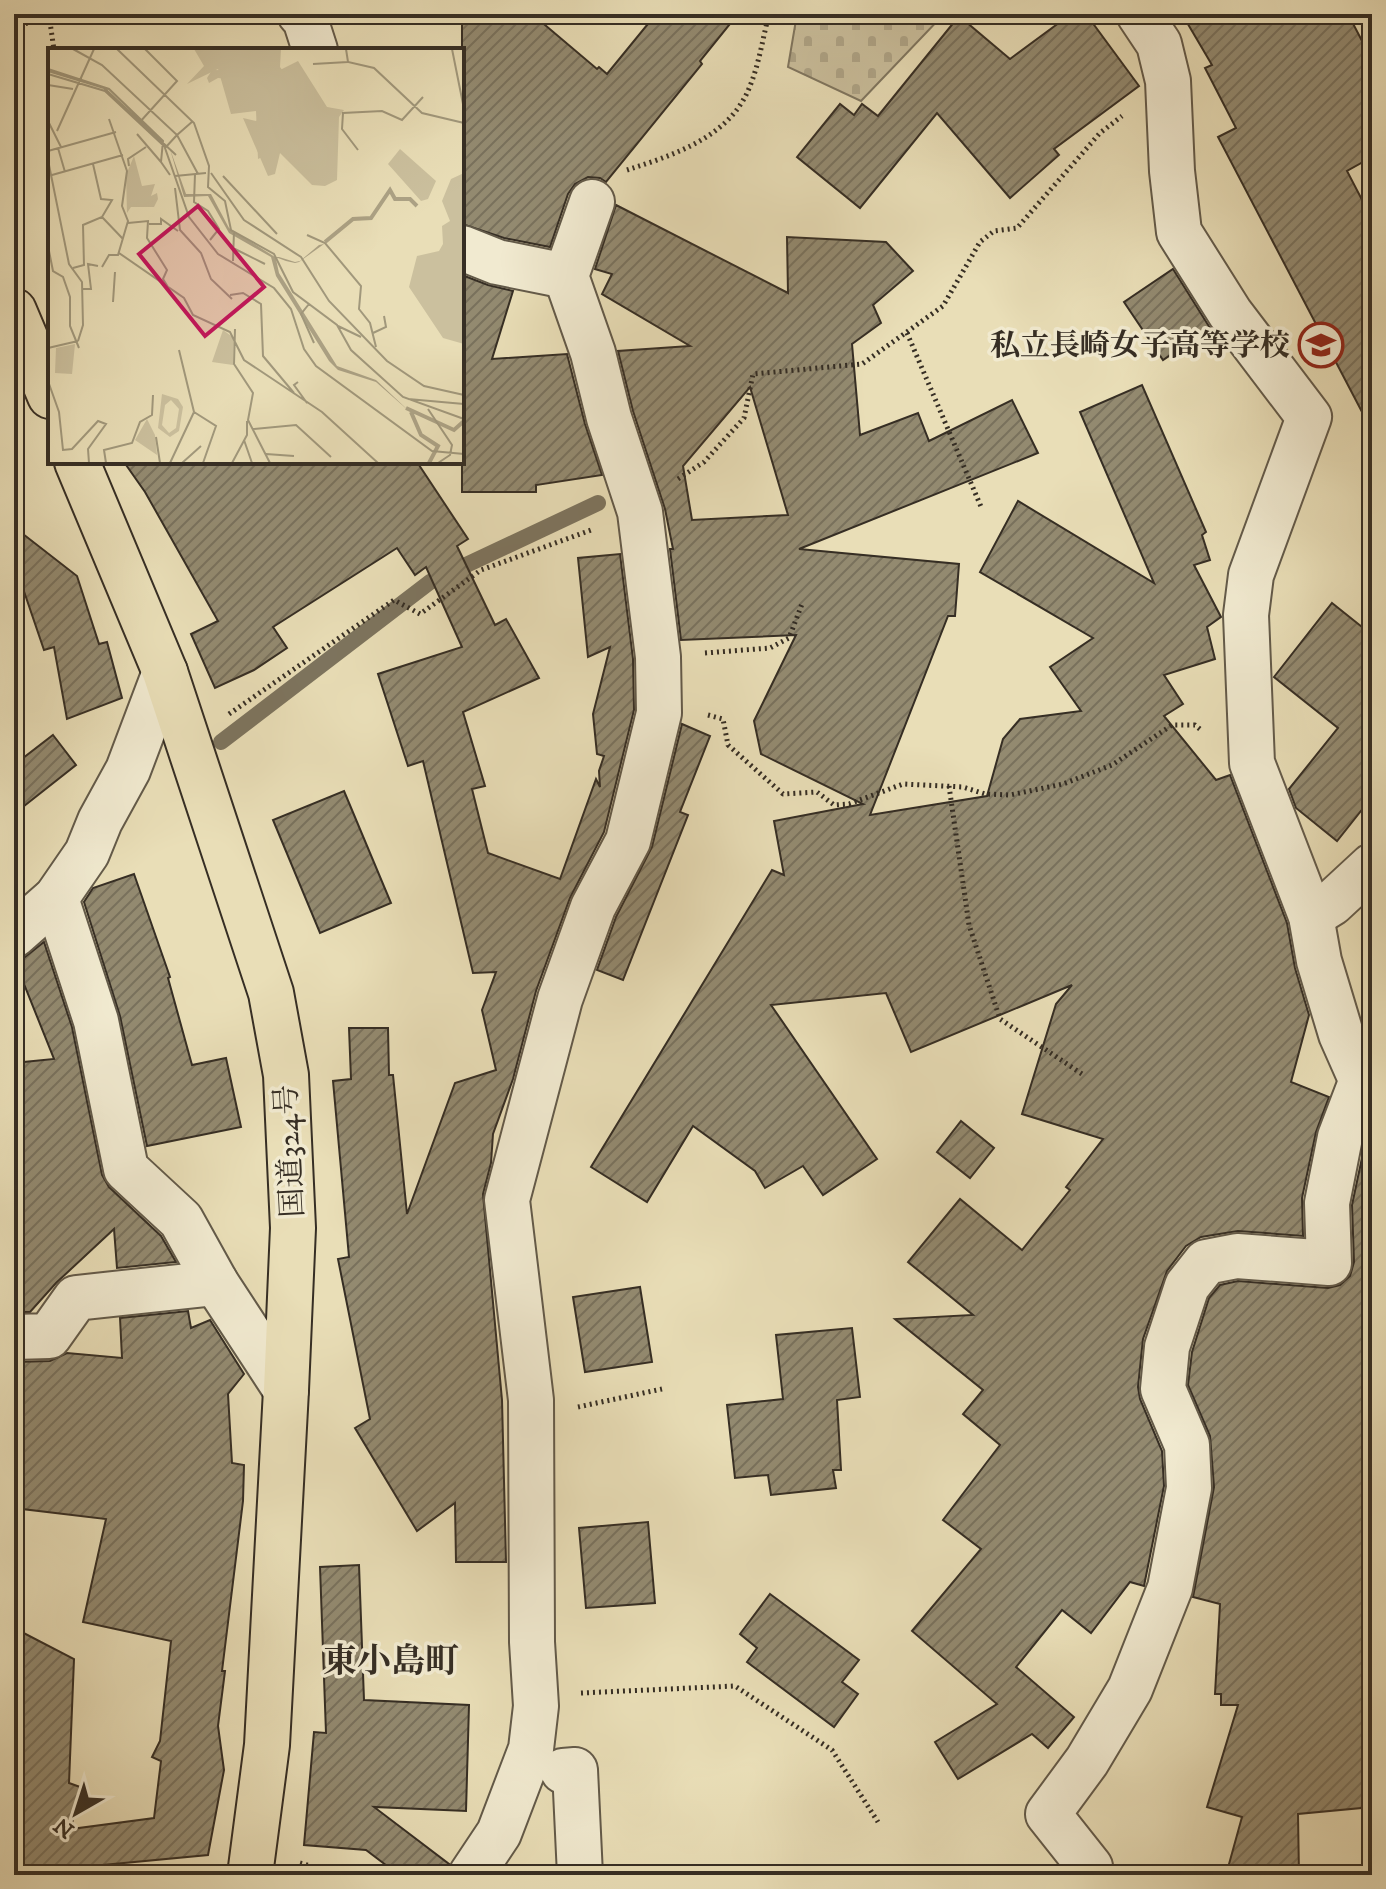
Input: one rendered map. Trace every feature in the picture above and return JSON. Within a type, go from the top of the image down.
[{"type":"highway","points":[[19,338],[48,392]]},
{"type":"highway","name":"国道324号","points":[[78,464],[165,672],[271,993],[286,1075],[293,1228],[286,1390],[267,1745],[250,1875]]},
{"type":"street","points":[[300,14],[305,19],[314,48]]},
{"type":"street","points":[[1089,1875],[1090,1867],[1048,1814],[1087,1761],[1130,1689],[1170,1588],[1189,1488],[1188,1459],[1187,1445],[1163,1389],[1167,1347],[1187,1286],[1206,1262],[1237,1256],[1329,1263],[1327,1203],[1340,1137],[1366,1093],[1341,1034],[1319,961],[1311,916],[1252,763],[1246,615],[1251,575],[1309,417],[1230,313],[1179,232],[1172,171],[1168,81],[1159,44],[1139,14]]},
{"type":"street","points":[[471,1875],[499,1833],[531,1749],[536,1706],[532,1642],[532,1412],[507,1200],[560,999],[593,907],[628,841],[659,713],[658,657],[638,504],[609,418],[593,353],[566,276],[592,202]]},
{"type":"street","points":[[464,249],[497,262],[566,276]]},
{"type":"street","points":[[14,935],[56,898],[87,853],[100,821],[128,770],[165,672]]},
{"type":"street","points":[[1311,916],[1332,903],[1372,866]]},
{"type":"street","points":[[56,898],[96,1021],[126,1169],[181,1220],[216,1283],[286,1390]]},
{"type":"street","points":[[14,1337],[49,1336],[76,1298],[216,1283]]},
{"type":"street","points":[[563,1771],[575,1770],[580,1875]]},
{"type":"path","points":[[592,202],[612,174],[669,156],[716,132],[744,98],[769,14]]},
{"type":"path","points":[[14,27],[49,15],[54,48]]},
{"type":"path","points":[[188,742],[394,600],[420,614],[481,570],[638,504],[685,476],[704,462],[744,418],[753,374],[862,364],[943,306],[980,242],[994,231],[1017,228],[1100,133],[1168,81]]},
{"type":"path","points":[[907,333],[982,509]]},
{"type":"path","points":[[658,657],[770,648],[789,638],[802,604]]},
{"type":"path","points":[[658,700],[723,719],[728,745],[783,794],[817,792],[834,805],[849,804],[903,784],[963,787],[985,794],[1010,795],[1063,784],[1112,765],[1172,725],[1195,725],[1218,744],[1252,763]]},
{"type":"path","points":[[949,786],[969,925],[1000,1019],[1082,1074]]},
{"type":"path","points":[[532,1412],[591,1406],[662,1389]]},
{"type":"path","points":[[572,1693],[735,1686],[832,1750],[878,1822]]},
{"type":"green space","points":[[797,14],[944,14],[861,101],[788,67]]},
{"type":"building","points":[[462,14],[532,14],[607,74],[656,14],[738,14],[700,61],[702,64],[606,182],[588,177],[575,184],[568,194],[550,247],[504,238],[464,225]]},
{"type":"building","points":[[1071,14],[1086,14],[1139,86],[1054,149],[1059,155],[1010,198],[937,113],[860,208],[797,157],[840,104],[854,115],[862,104],[878,116],[959,16],[1010,59]]},
{"type":"building","points":[[1182,14],[1348,14],[1372,60],[1372,157],[1347,171],[1372,219],[1372,431],[1218,137],[1236,128],[1205,68],[1212,65]]},
{"type":"building","points":[[616,205],[788,293],[787,237],[886,242],[913,271],[873,305],[881,323],[852,344],[860,435],[918,413],[929,441],[1012,400],[1038,453],[799,549],[959,564],[955,616],[948,616],[870,815],[987,796],[1003,739],[1020,719],[1081,711],[1050,667],[1093,638],[980,572],[1018,501],[1154,583],[1080,412],[1142,385],[1206,532],[1202,535],[1210,560],[1194,565],[1221,617],[1207,627],[1215,659],[1164,675],[1183,704],[1164,716],[1216,780],[1230,775],[1287,923],[1295,968],[1309,1015],[1291,1082],[1329,1097],[1316,1132],[1302,1198],[1303,1236],[1238,1231],[1201,1237],[1186,1246],[1167,1271],[1143,1339],[1138,1387],[1162,1451],[1164,1486],[1144,1586],[1130,1582],[1091,1633],[1062,1610],[1016,1667],[1074,1717],[1048,1748],[1032,1734],[958,1779],[935,1742],[997,1704],[912,1631],[981,1549],[943,1520],[1000,1445],[963,1414],[983,1390],[895,1319],[973,1315],[908,1262],[960,1199],[1022,1250],[1070,1190],[1066,1187],[1103,1139],[1022,1114],[1056,1004],[1072,985],[911,1052],[886,993],[771,1005],[877,1159],[823,1195],[803,1166],[765,1188],[755,1171],[693,1126],[647,1202],[591,1167],[772,870],[784,875],[774,821],[863,804],[761,754],[754,721],[796,635],[681,640],[670,549],[673,549],[665,509],[633,411],[618,351],[690,346],[602,294],[612,274],[595,269]],"holes":[[[750,387],[788,515],[692,520],[683,466]]]},
{"type":"building","points":[[1173,269],[1210,328],[1163,360],[1124,302]]},
{"type":"building","points":[[464,276],[513,291],[492,359],[567,354],[602,475],[536,485],[536,492],[462,492]]},
{"type":"building","points":[[125,464],[418,464],[468,539],[457,546],[495,625],[506,619],[539,678],[463,712],[485,786],[472,789],[488,853],[560,879],[596,779],[600,787],[599,771],[604,756],[597,754],[593,714],[610,647],[588,657],[578,558],[620,554],[633,659],[634,710],[604,832],[570,898],[536,991],[513,1079],[493,1134],[491,1163],[483,1194],[502,1400],[506,1562],[456,1562],[455,1503],[417,1531],[355,1428],[370,1419],[338,1259],[349,1257],[333,1081],[351,1079],[349,1028],[388,1028],[389,1075],[393,1075],[407,1214],[455,1083],[496,1070],[482,1010],[496,972],[473,973],[423,761],[408,766],[378,674],[462,647],[426,567],[415,575],[397,548],[273,627],[287,648],[254,670],[215,688],[191,634],[218,621],[145,492]]},
{"type":"building","points":[[14,527],[77,576],[99,644],[107,642],[122,698],[67,719],[54,647],[44,650],[14,562]]},
{"type":"building","points":[[1332,603],[1372,635],[1372,797],[1337,841],[1296,808],[1289,789],[1338,728],[1274,677]]},
{"type":"building","points":[[682,724],[710,736],[680,812],[688,815],[623,980],[597,970],[616,917],[652,847]]},
{"type":"building","points":[[53,735],[76,765],[14,814],[14,765]]},
{"type":"building","points":[[344,791],[391,903],[320,933],[273,820]]},
{"type":"building","points":[[134,874],[170,977],[192,1065],[226,1058],[241,1127],[147,1146],[120,1016],[84,902],[93,888]]},
{"type":"building","points":[[44,942],[72,1027],[102,1175],[109,1187],[161,1236],[176,1262],[117,1268],[114,1229],[30,1312],[14,1312],[14,1063],[54,1059],[16,964]]},
{"type":"building","points":[[961,1121],[994,1148],[970,1178],[937,1152]]},
{"type":"building","points":[[1366,1139],[1372,1140],[1372,1807],[1298,1814],[1299,1875],[1226,1875],[1242,1817],[1207,1807],[1238,1705],[1221,1705],[1221,1694],[1215,1694],[1220,1604],[1193,1597],[1214,1487],[1210,1436],[1188,1385],[1192,1352],[1209,1298],[1220,1285],[1238,1281],[1328,1288],[1340,1285],[1350,1276],[1354,1262],[1352,1205]]},
{"type":"building","points":[[640,1287],[652,1362],[585,1372],[573,1297]]},
{"type":"building","points":[[188,1311],[191,1328],[210,1320],[244,1374],[228,1394],[232,1463],[244,1465],[243,1501],[218,1726],[224,1770],[208,1855],[50,1870],[40,1875],[14,1875],[14,1628],[74,1659],[69,1783],[80,1787],[71,1829],[154,1818],[161,1761],[152,1757],[160,1741],[171,1641],[83,1622],[106,1519],[14,1508],[14,1467],[22,1401],[14,1401],[14,1362],[50,1361],[67,1353],[122,1358],[120,1318]]},
{"type":"building","points":[[852,1328],[860,1397],[837,1400],[841,1470],[833,1470],[836,1488],[771,1495],[768,1475],[735,1478],[727,1405],[783,1399],[776,1335]]},
{"type":"building","points":[[648,1522],[655,1603],[586,1608],[579,1528]]},
{"type":"building","points":[[359,1565],[364,1700],[469,1705],[466,1811],[374,1807],[449,1864],[446,1875],[399,1875],[366,1850],[304,1845],[314,1732],[326,1733],[320,1567]]},
{"type":"building","points":[[770,1594],[859,1660],[842,1682],[858,1694],[834,1727],[747,1662],[757,1648],[740,1634]]},
{"type":"waterway","points":[[221,742],[430,582],[598,503]]},
{"type":"place","name":"私立長崎女子高等学校","points":[[1321,345]]},
{"type":"district","name":"東小島町","points":[[391,1660]]}]
